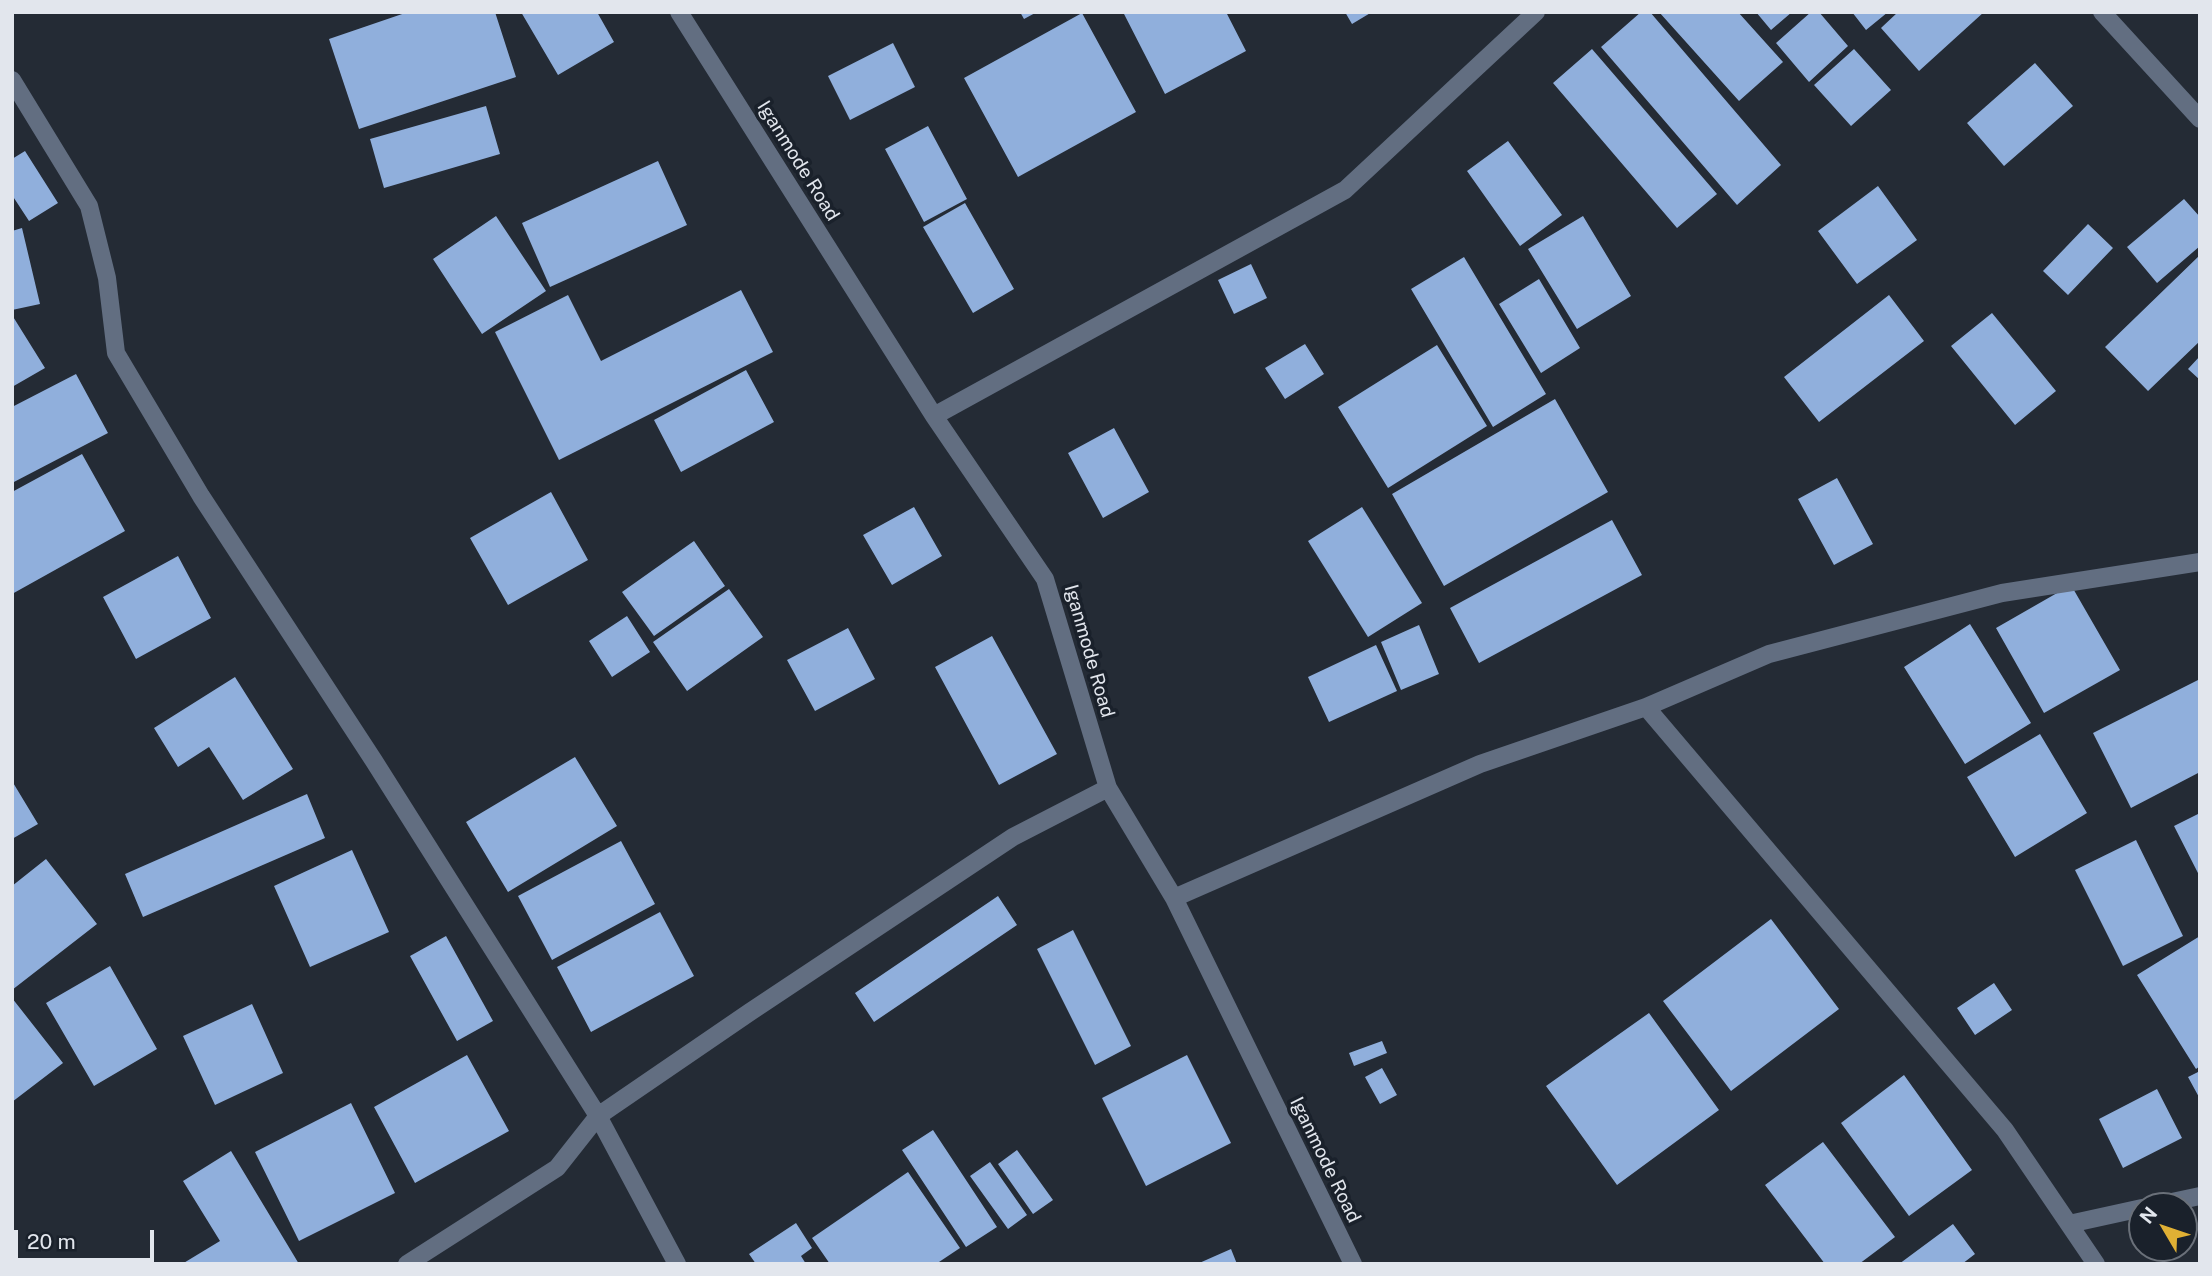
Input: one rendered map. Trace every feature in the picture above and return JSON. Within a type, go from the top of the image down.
[{"type":"street","name":"Iganmode Road","points":[[678,12],[934,416],[1045,579],[1108,788],[1174,898],[1353,1264]]},
{"type":"street","points":[[934,416],[1345,190],[1536,12]]},
{"type":"street","points":[[2102,12],[2200,119]]},
{"type":"street","points":[[12,80],[89,206],[107,278],[116,352],[201,496],[374,761],[598,1116],[677,1264]]},
{"type":"street","points":[[1174,898],[1480,764],[1646,707],[1769,654],[1989,596],[2200,562]]},
{"type":"street","points":[[1646,707],[2005,1129],[2096,1264]]},
{"type":"street","points":[[407,1264],[557,1168],[598,1116],[1013,837],[1108,788]]},
{"type":"street","points":[[2069,1224],[2128,1211]]},
{"type":"building","points":[[408,12],[495,12],[516,77],[359,129],[329,39]]},
{"type":"building","points":[[521,12],[597,12],[614,42],[558,75]]},
{"type":"building","points":[[1020,12],[1037,12],[1024,19]]},
{"type":"building","points":[[1123,12],[1226,12],[1246,51],[1165,94]]},
{"type":"building","points":[[1345,12],[1372,12],[1352,24]]},
{"type":"building","points":[[1641,12],[1650,12],[1781,165],[1737,205],[1601,47]]},
{"type":"building","points":[[1659,12],[1738,12],[1783,62],[1739,101]]},
{"type":"building","points":[[1756,12],[1792,12],[1771,30]]},
{"type":"building","points":[[1811,12],[1819,12],[1848,46],[1809,82],[1776,43]]},
{"type":"building","points":[[1852,12],[1888,12],[1866,30]]},
{"type":"building","points":[[1898,12],[1984,12],[1919,71],[1881,28]]},
{"type":"building","points":[[1082,13],[1136,112],[1018,177],[964,78]]},
{"type":"building","points":[[893,43],[915,87],[850,120],[828,76]]},
{"type":"building","points":[[1592,49],[1717,194],[1677,228],[1553,83]]},
{"type":"building","points":[[1854,49],[1891,90],[1851,126],[1814,85]]},
{"type":"building","points":[[2035,63],[2073,106],[2004,166],[1967,123]]},
{"type":"building","points":[[486,106],[500,154],[384,188],[370,139]]},
{"type":"building","points":[[928,126],[967,199],[924,222],[885,149]]},
{"type":"building","points":[[1508,141],[1562,215],[1520,246],[1467,171]]},
{"type":"building","points":[[25,151],[58,203],[29,221],[12,195],[12,159]]},
{"type":"building","points":[[658,161],[687,225],[550,287],[522,223]]},
{"type":"building","points":[[1878,186],[1917,240],[1857,284],[1818,231]]},
{"type":"building","points":[[2184,199],[2200,217],[2200,246],[2157,283],[2127,247]]},
{"type":"building","points":[[965,203],[1014,289],[973,313],[923,227]]},
{"type":"building","points":[[496,216],[546,291],[482,334],[433,259]]},
{"type":"building","points":[[1583,216],[1631,296],[1577,329],[1528,249]]},
{"type":"building","points":[[2088,224],[2113,248],[2068,295],[2043,271]]},
{"type":"building","points":[[22,228],[40,304],[12,310],[12,231]]},
{"type":"building","points":[[2200,255],[2200,341],[2148,391],[2105,347]]},
{"type":"building","points":[[1464,257],[1546,394],[1493,427],[1411,289]]},
{"type":"building","points":[[1251,264],[1267,298],[1234,314],[1218,280]]},
{"type":"building","points":[[1539,279],[1580,348],[1541,373],[1499,304]]},
{"type":"building","points":[[741,290],[773,352],[559,460],[495,332],[568,295],[601,361]]},
{"type":"building","points":[[1889,295],[1924,341],[1819,422],[1784,377]]},
{"type":"building","points":[[1992,313],[2056,391],[2015,425],[1951,346]]},
{"type":"building","points":[[12,315],[45,368],[12,387]]},
{"type":"building","points":[[1305,344],[1324,374],[1285,399],[1265,368]]},
{"type":"building","points":[[1437,345],[1487,426],[1388,488],[1338,407]]},
{"type":"building","points":[[2200,356],[2200,380],[2188,369]]},
{"type":"building","points":[[746,370],[774,422],[681,472],[654,420]]},
{"type":"building","points":[[76,374],[108,433],[12,483],[12,407]]},
{"type":"building","points":[[1555,399],[1608,492],[1444,586],[1392,494]]},
{"type":"building","points":[[1114,428],[1149,492],[1103,518],[1068,453]]},
{"type":"building","points":[[82,454],[125,531],[12,594],[12,492]]},
{"type":"building","points":[[1837,478],[1873,544],[1834,565],[1798,499]]},
{"type":"building","points":[[551,492],[588,560],[508,605],[470,538]]},
{"type":"building","points":[[914,507],[942,556],[892,585],[863,535]]},
{"type":"building","points":[[1362,507],[1422,603],[1368,637],[1308,541]]},
{"type":"building","points":[[1612,520],[1642,575],[1479,663],[1450,608]]},
{"type":"building","points":[[694,541],[725,586],[654,636],[622,592]]},
{"type":"building","points":[[178,556],[211,618],[136,659],[103,597]]},
{"type":"building","points":[[2071,585],[2120,670],[2044,713],[1996,628]]},
{"type":"building","points":[[729,589],[763,637],[687,691],[653,642]]},
{"type":"building","points":[[627,616],[650,652],[612,677],[589,641]]},
{"type":"building","points":[[1970,624],[2031,723],[1965,764],[1904,667]]},
{"type":"building","points":[[1419,625],[1439,674],[1401,690],[1381,642]]},
{"type":"building","points":[[848,628],[875,679],[815,711],[787,660]]},
{"type":"building","points":[[992,636],[1057,754],[999,785],[935,667]]},
{"type":"building","points":[[1376,645],[1397,691],[1329,722],[1308,677]]},
{"type":"building","points":[[235,677],[293,769],[243,800],[209,747],[178,767],[154,728]]},
{"type":"building","points":[[2200,679],[2200,772],[2131,808],[2093,733]]},
{"type":"building","points":[[2040,734],[2087,813],[2015,857],[1967,777]]},
{"type":"building","points":[[575,757],[617,826],[508,892],[466,822]]},
{"type":"building","points":[[12,781],[38,824],[12,839]]},
{"type":"building","points":[[307,794],[325,838],[143,917],[125,874]]},
{"type":"building","points":[[2200,813],[2200,877],[2174,826]]},
{"type":"building","points":[[2136,840],[2183,936],[2123,966],[2075,870]]},
{"type":"building","points":[[621,841],[655,904],[552,960],[518,896]]},
{"type":"building","points":[[352,850],[389,932],[310,967],[274,886]]},
{"type":"building","points":[[46,859],[97,924],[12,990],[12,886]]},
{"type":"building","points":[[998,896],[1017,925],[874,1022],[855,993]]},
{"type":"building","points":[[660,912],[694,976],[591,1032],[557,967]]},
{"type":"building","points":[[1771,919],[1839,1009],[1731,1091],[1663,1001]]},
{"type":"building","points":[[1073,930],[1131,1046],[1095,1065],[1037,949]]},
{"type":"building","points":[[446,936],[493,1021],[457,1041],[410,956]]},
{"type":"building","points":[[2200,936],[2200,1066],[2196,1069],[2137,975]]},
{"type":"building","points":[[110,966],[157,1049],[94,1086],[46,1003]]},
{"type":"building","points":[[1994,983],[2012,1010],[1975,1035],[1957,1008]]},
{"type":"building","points":[[12,998],[63,1063],[12,1102]]},
{"type":"building","points":[[252,1004],[283,1073],[215,1105],[183,1036]]},
{"type":"building","points":[[1649,1013],[1719,1110],[1617,1185],[1546,1086]]},
{"type":"building","points":[[1382,1041],[1387,1053],[1354,1066],[1349,1053]]},
{"type":"building","points":[[467,1055],[509,1131],[415,1183],[374,1107]]},
{"type":"building","points":[[1187,1055],[1231,1143],[1146,1186],[1102,1098]]},
{"type":"building","points":[[1382,1068],[1397,1095],[1380,1104],[1365,1077]]},
{"type":"building","points":[[2200,1071],[2200,1099],[2188,1077]]},
{"type":"building","points":[[1904,1075],[1972,1170],[1909,1216],[1841,1123]]},
{"type":"building","points":[[2157,1089],[2182,1138],[2123,1168],[2099,1119]]},
{"type":"building","points":[[351,1103],[395,1193],[299,1241],[255,1152]]},
{"type":"building","points":[[933,1130],[997,1227],[966,1247],[902,1150]]},
{"type":"building","points":[[1823,1142],[1895,1237],[1859,1264],[1825,1264],[1765,1185]]},
{"type":"building","points":[[1017,1150],[1053,1200],[1033,1214],[998,1164]]},
{"type":"building","points":[[231,1151],[299,1264],[182,1264],[220,1241],[183,1181]]},
{"type":"building","points":[[990,1162],[1027,1215],[1008,1229],[970,1176]]},
{"type":"building","points":[[908,1172],[960,1248],[936,1264],[830,1264],[812,1238]]},
{"type":"building","points":[[796,1223],[812,1248],[801,1256],[806,1264],[756,1264],[749,1254]]},
{"type":"building","points":[[1953,1224],[1975,1254],[1962,1264],[1899,1264]]},
{"type":"building","points":[[1231,1249],[1237,1264],[1197,1264]]}]
